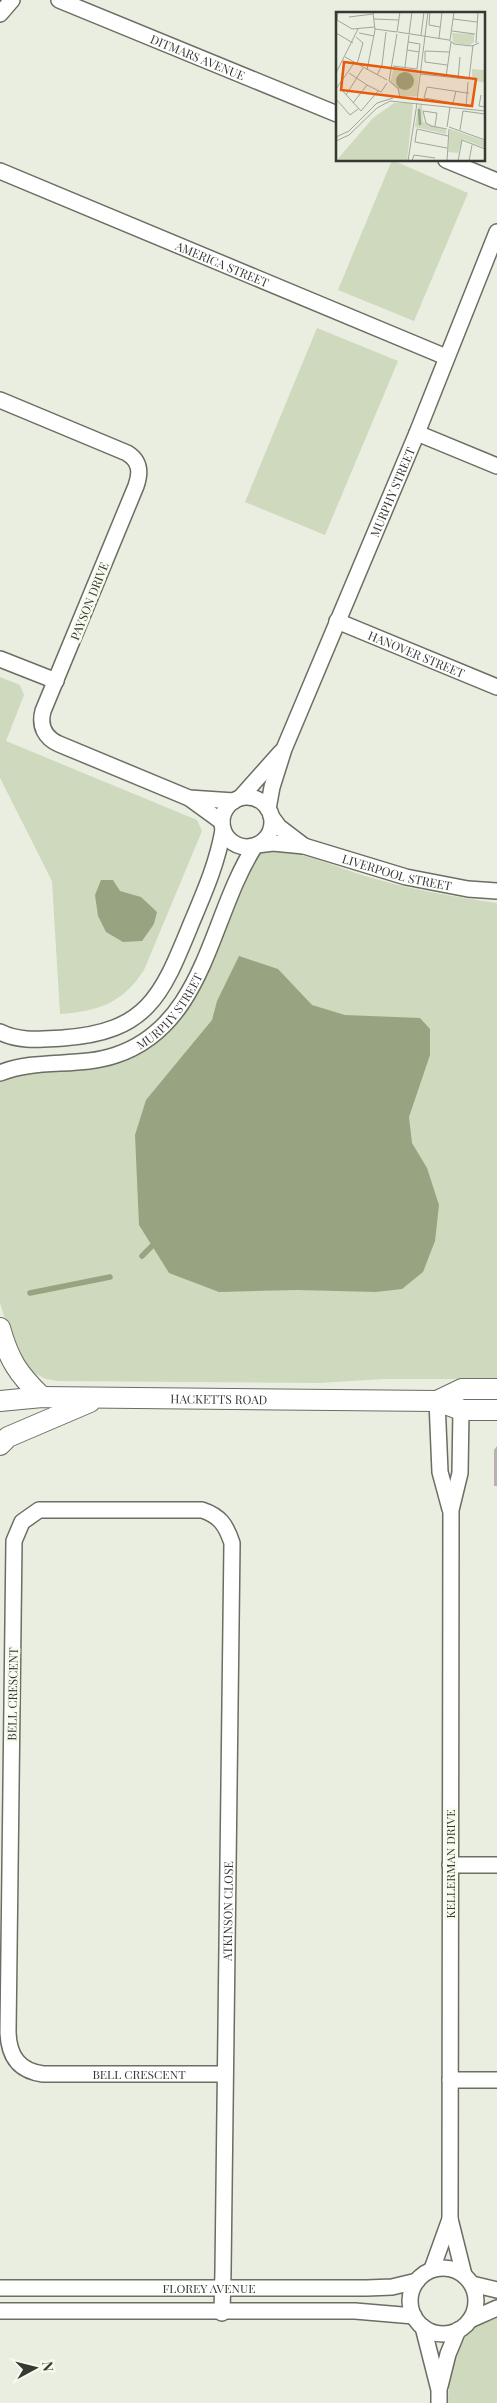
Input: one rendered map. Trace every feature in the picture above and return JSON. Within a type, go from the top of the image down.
[{"type":"street","points":[[0,14],[12,0]]},
{"type":"street","name":"DITMARS AVENUE","points":[[60,0],[336,114]]},
{"type":"street","points":[[449,161],[497,180]]},
{"type":"street","name":"AMERICA STREET","points":[[0,171],[446,357]]},
{"type":"street","name":"MURPHY STREET","points":[[270,813],[272,787],[284,749],[417,433],[446,357],[497,235]]},
{"type":"street","name":"PAYSON DRIVE","points":[[0,400],[127,453],[136,460],[140,469],[136,486],[41,718],[44,730],[50,739],[103,763],[190,798],[222,826]]},
{"type":"street","points":[[417,433],[497,466]]},
{"type":"street","name":"HANOVER STREET","points":[[337,621],[497,687]]},
{"type":"street","points":[[0,659],[56,681]]},
{"type":"street","name":"MURPHY STREET","points":[[237,799],[284,749]]},
{"type":"street","name":"PAYSON DRIVE","points":[[190,798],[237,799]]},
{"type":"street","points":[[237,799],[259,800],[270,813],[271,830],[263,842],[256,846],[249,848],[236,845],[222,826],[224,812],[237,799]]},
{"type":"street","name":"LIVERPOOL STREET","points":[[270,813],[279,827],[304,846]]},
{"type":"street","name":"MURPHY STREET","points":[[0,1032],[11,1038],[22,1039],[77,1037],[117,1028],[138,1016],[157,996],[170,974],[218,859],[222,826]]},
{"type":"street","name":"LIVERPOOL STREET","points":[[256,846],[273,843],[304,846],[406,877],[495,892]]},
{"type":"street","name":"MURPHY STREET","points":[[0,1073],[23,1066],[105,1058],[138,1045],[158,1031],[178,1010],[191,990],[237,877],[256,846]]},
{"type":"street","points":[[0,1328],[11,1362],[21,1377],[42,1397]]},
{"type":"street","points":[[461,1410],[462,1389]]},
{"type":"street","name":"HACKETTS ROAD","points":[[437,1401],[462,1389],[497,1389]]},
{"type":"street","name":"HACKETTS ROAD","points":[[0,1401],[42,1397],[437,1401],[461,1410],[497,1410]]},
{"type":"street","points":[[0,1445],[8,1438],[96,1399]]},
{"type":"street","name":"KELLERMAN DRIVE","points":[[437,1401],[440,1472],[451,1510]]},
{"type":"street","name":"KELLERMAN DRIVE","points":[[461,1410],[460,1473],[451,1510],[450,2218],[468,2279]]},
{"type":"street","name":"BELL CRESCENT","points":[[215,1514],[202,1510],[46,1509],[27,1516],[15,1534],[8,2033],[13,2057],[23,2068],[37,2073],[225,2074]]},
{"type":"street","name":"ATKINSON CLOSE","points":[[215,1514],[227,1526],[232,1543],[222,2313]]},
{"type":"street","points":[[450,1865],[497,1864]]},
{"type":"street","points":[[450,2080],[497,2080]]},
{"type":"street","name":"KELLERMAN DRIVE","points":[[432,2270],[450,2218]]},
{"type":"street","points":[[439,2397],[419,2322],[410,2298],[417,2281],[432,2270],[454,2269],[468,2279],[497,2290]]},
{"type":"street","points":[[468,2279],[476,2302],[470,2320]]},
{"type":"street","name":"FLOREY AVENUE","points":[[0,2288],[367,2288],[400,2286],[417,2281]]},
{"type":"street","points":[[419,2322],[440,2334],[458,2330],[470,2320],[497,2308]]},
{"type":"street","name":"FLOREY AVENUE","points":[[0,2312],[222,2313],[355,2311],[419,2322]]},
{"type":"street","points":[[439,2397],[448,2354],[458,2330]]},
{"type":"shaded area","points":[[392,161],[468,193],[414,321],[338,290]]},
{"type":"shaded area","points":[[317,328],[398,361],[325,535],[245,502]]},
{"type":"shaded area","points":[[0,677],[20,685],[24,695],[6,741],[197,820],[202,831],[144,970],[127,991],[108,1004],[97,1008],[60,1014],[52,881],[0,778]]},
{"type":"shaded area","points":[[265,850],[306,856],[372,878],[403,886],[497,903],[497,1379],[384,1379],[318,1383],[58,1381],[46,1379],[26,1369],[14,1348],[0,1303],[0,1082],[7,1076],[158,1038],[247,868],[256,856]]},
{"type":"shaded area","points":[[101,880],[113,880],[120,891],[141,897],[157,912],[154,924],[142,941],[123,942],[106,932],[98,916],[95,895]]},
{"type":"shaded area","points":[[239,956],[278,969],[312,1005],[345,1015],[420,1018],[430,1029],[430,1055],[409,1117],[412,1143],[427,1168],[439,1205],[435,1241],[423,1272],[402,1289],[376,1292],[297,1290],[219,1292],[169,1273],[139,1225],[135,1135],[146,1100],[212,1020],[217,1001]]},
{"type":"shaded area","points":[[497,2314],[497,2403],[448,2403],[453,2361],[464,2339],[472,2330]]},
{"type":"waterway","points":[[142,1256],[152,1246]]},
{"type":"waterway","points":[[30,1293],[110,1277]]}]
